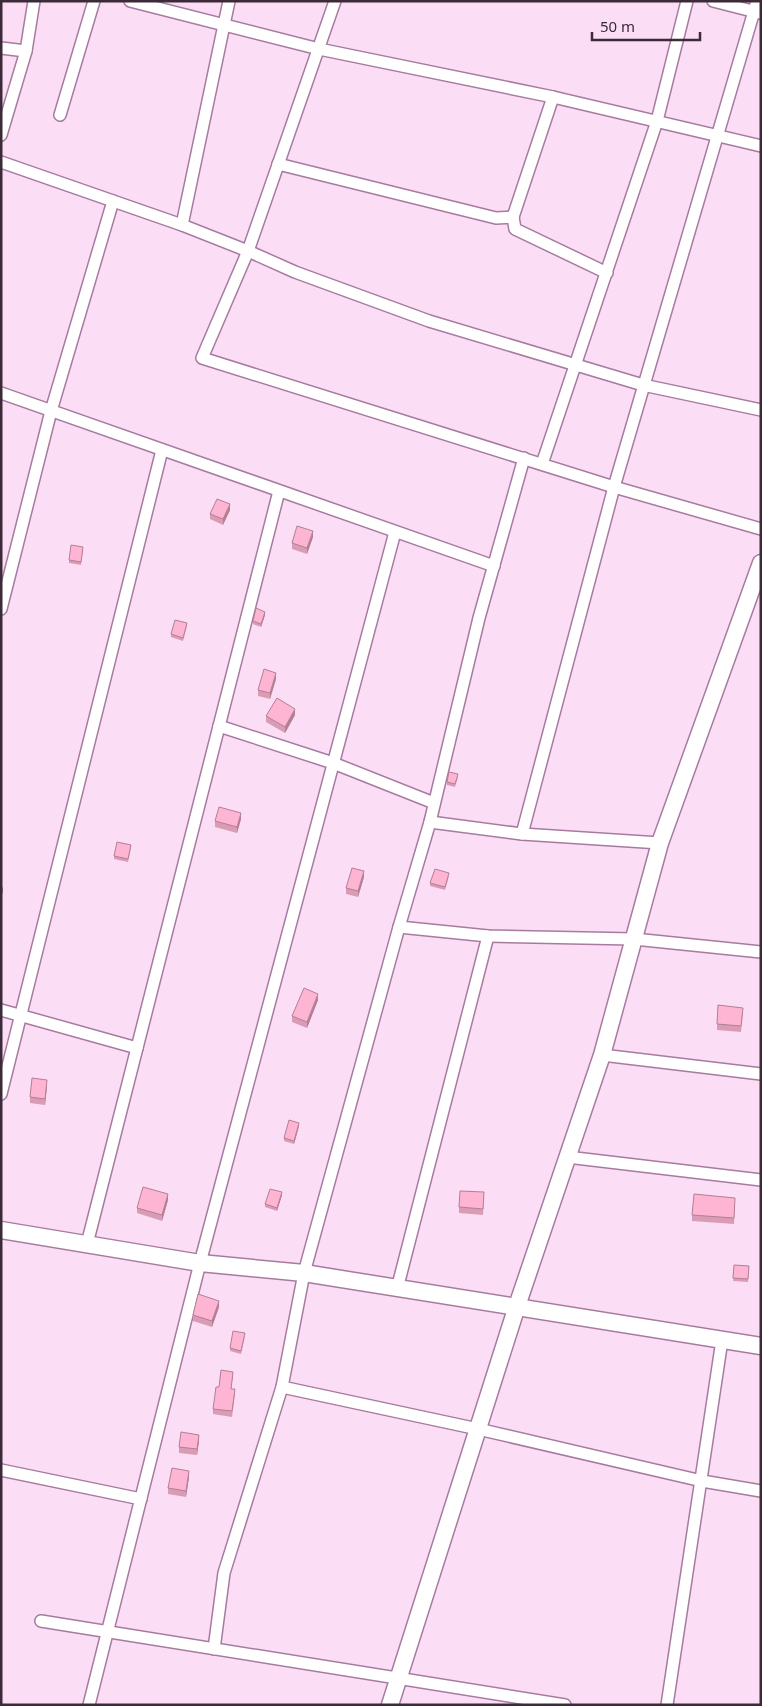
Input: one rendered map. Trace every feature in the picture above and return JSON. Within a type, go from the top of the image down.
[{"type":"street","points":[[1,135],[26,51],[34,1]]},
{"type":"street","points":[[60,115],[94,1]]},
{"type":"street","points":[[130,1],[319,49],[553,97],[761,146]]},
{"type":"street","points":[[182,225],[229,1]]},
{"type":"street","points":[[335,1],[248,251],[202,358],[761,530]]},
{"type":"street","points":[[542,464],[656,121],[687,1]]},
{"type":"street","points":[[522,834],[614,486],[758,9],[714,1]]},
{"type":"street","points":[[1,48],[26,51]]},
{"type":"street","points":[[553,97],[513,217],[515,229],[607,273]]},
{"type":"street","points":[[1,162],[182,225],[295,272],[429,321],[643,385],[761,410]]},
{"type":"street","points":[[278,164],[496,218],[513,217]]},
{"type":"street","points":[[1,609],[51,411],[113,200]]},
{"type":"street","points":[[1,393],[494,566]]},
{"type":"street","points":[[1,1094],[162,450]]},
{"type":"street","points":[[214,1649],[224,1573],[282,1387],[304,1273],[398,927],[430,822],[494,566],[524,458]]},
{"type":"street","points":[[87,1244],[279,491]]},
{"type":"street","points":[[89,1705],[200,1263],[394,532]]},
{"type":"street","points":[[390,1705],[517,1306],[602,1055],[660,842],[761,563]]},
{"type":"street","points":[[219,726],[333,763],[434,803]]},
{"type":"street","points":[[430,822],[522,834],[660,842]]},
{"type":"street","points":[[398,927],[488,936],[634,939],[761,952]]},
{"type":"street","points":[[397,1289],[488,936]]},
{"type":"street","points":[[1,1010],[137,1048]]},
{"type":"street","points":[[602,1055],[761,1074]]},
{"type":"street","points":[[567,1157],[761,1180]]},
{"type":"street","points":[[1,1230],[200,1263],[304,1273],[761,1346]]},
{"type":"street","points":[[668,1705],[722,1340]]},
{"type":"street","points":[[282,1387],[478,1428],[702,1481],[761,1492]]},
{"type":"street","points":[[1,1470],[140,1500]]},
{"type":"street","points":[[41,1621],[565,1705]]},
{"type":"building","points":[[217,499],[230,504],[223,519],[210,514]]},
{"type":"building","points":[[297,526],[313,531],[307,548],[292,543]]},
{"type":"building","points":[[71,545],[83,547],[81,562],[69,560]]},
{"type":"building","points":[[256,608],[265,612],[261,624],[253,621]]},
{"type":"building","points":[[175,620],[187,623],[183,638],[171,634]]},
{"type":"building","points":[[264,669],[276,673],[270,693],[258,690]]},
{"type":"building","points":[[277,698],[295,709],[285,727],[266,716]]},
{"type":"building","points":[[449,772],[458,774],[455,784],[447,782]]},
{"type":"building","points":[[219,807],[241,813],[237,827],[215,821]]},
{"type":"building","points":[[117,842],[131,845],[128,859],[114,856]]},
{"type":"building","points":[[352,868],[364,871],[358,891],[346,888]]},
{"type":"building","points":[[435,869],[449,873],[445,887],[430,883]]},
{"type":"building","points":[[304,988],[318,994],[307,1022],[292,1016]]},
{"type":"building","points":[[718,1005],[743,1008],[741,1026],[717,1024]]},
{"type":"building","points":[[32,1078],[47,1080],[45,1099],[30,1097]]},
{"type":"building","points":[[289,1120],[299,1123],[294,1141],[284,1138]]},
{"type":"building","points":[[143,1187],[168,1194],[162,1215],[137,1208]]},
{"type":"building","points":[[270,1189],[282,1192],[277,1208],[265,1204]]},
{"type":"building","points":[[460,1191],[484,1192],[483,1209],[459,1207]]},
{"type":"building","points":[[694,1194],[735,1198],[734,1218],[692,1215]]},
{"type":"building","points":[[734,1265],[749,1266],[748,1279],[733,1278]]},
{"type":"building","points":[[198,1294],[219,1301],[212,1321],[193,1315]]},
{"type":"building","points":[[233,1331],[245,1333],[241,1351],[230,1348]]},
{"type":"building","points":[[221,1370],[233,1372],[231,1389],[235,1389],[232,1411],[213,1409]]},
{"type":"building","points":[[181,1432],[199,1435],[197,1449],[179,1447]]},
{"type":"building","points":[[172,1468],[189,1471],[186,1491],[168,1488]]}]
